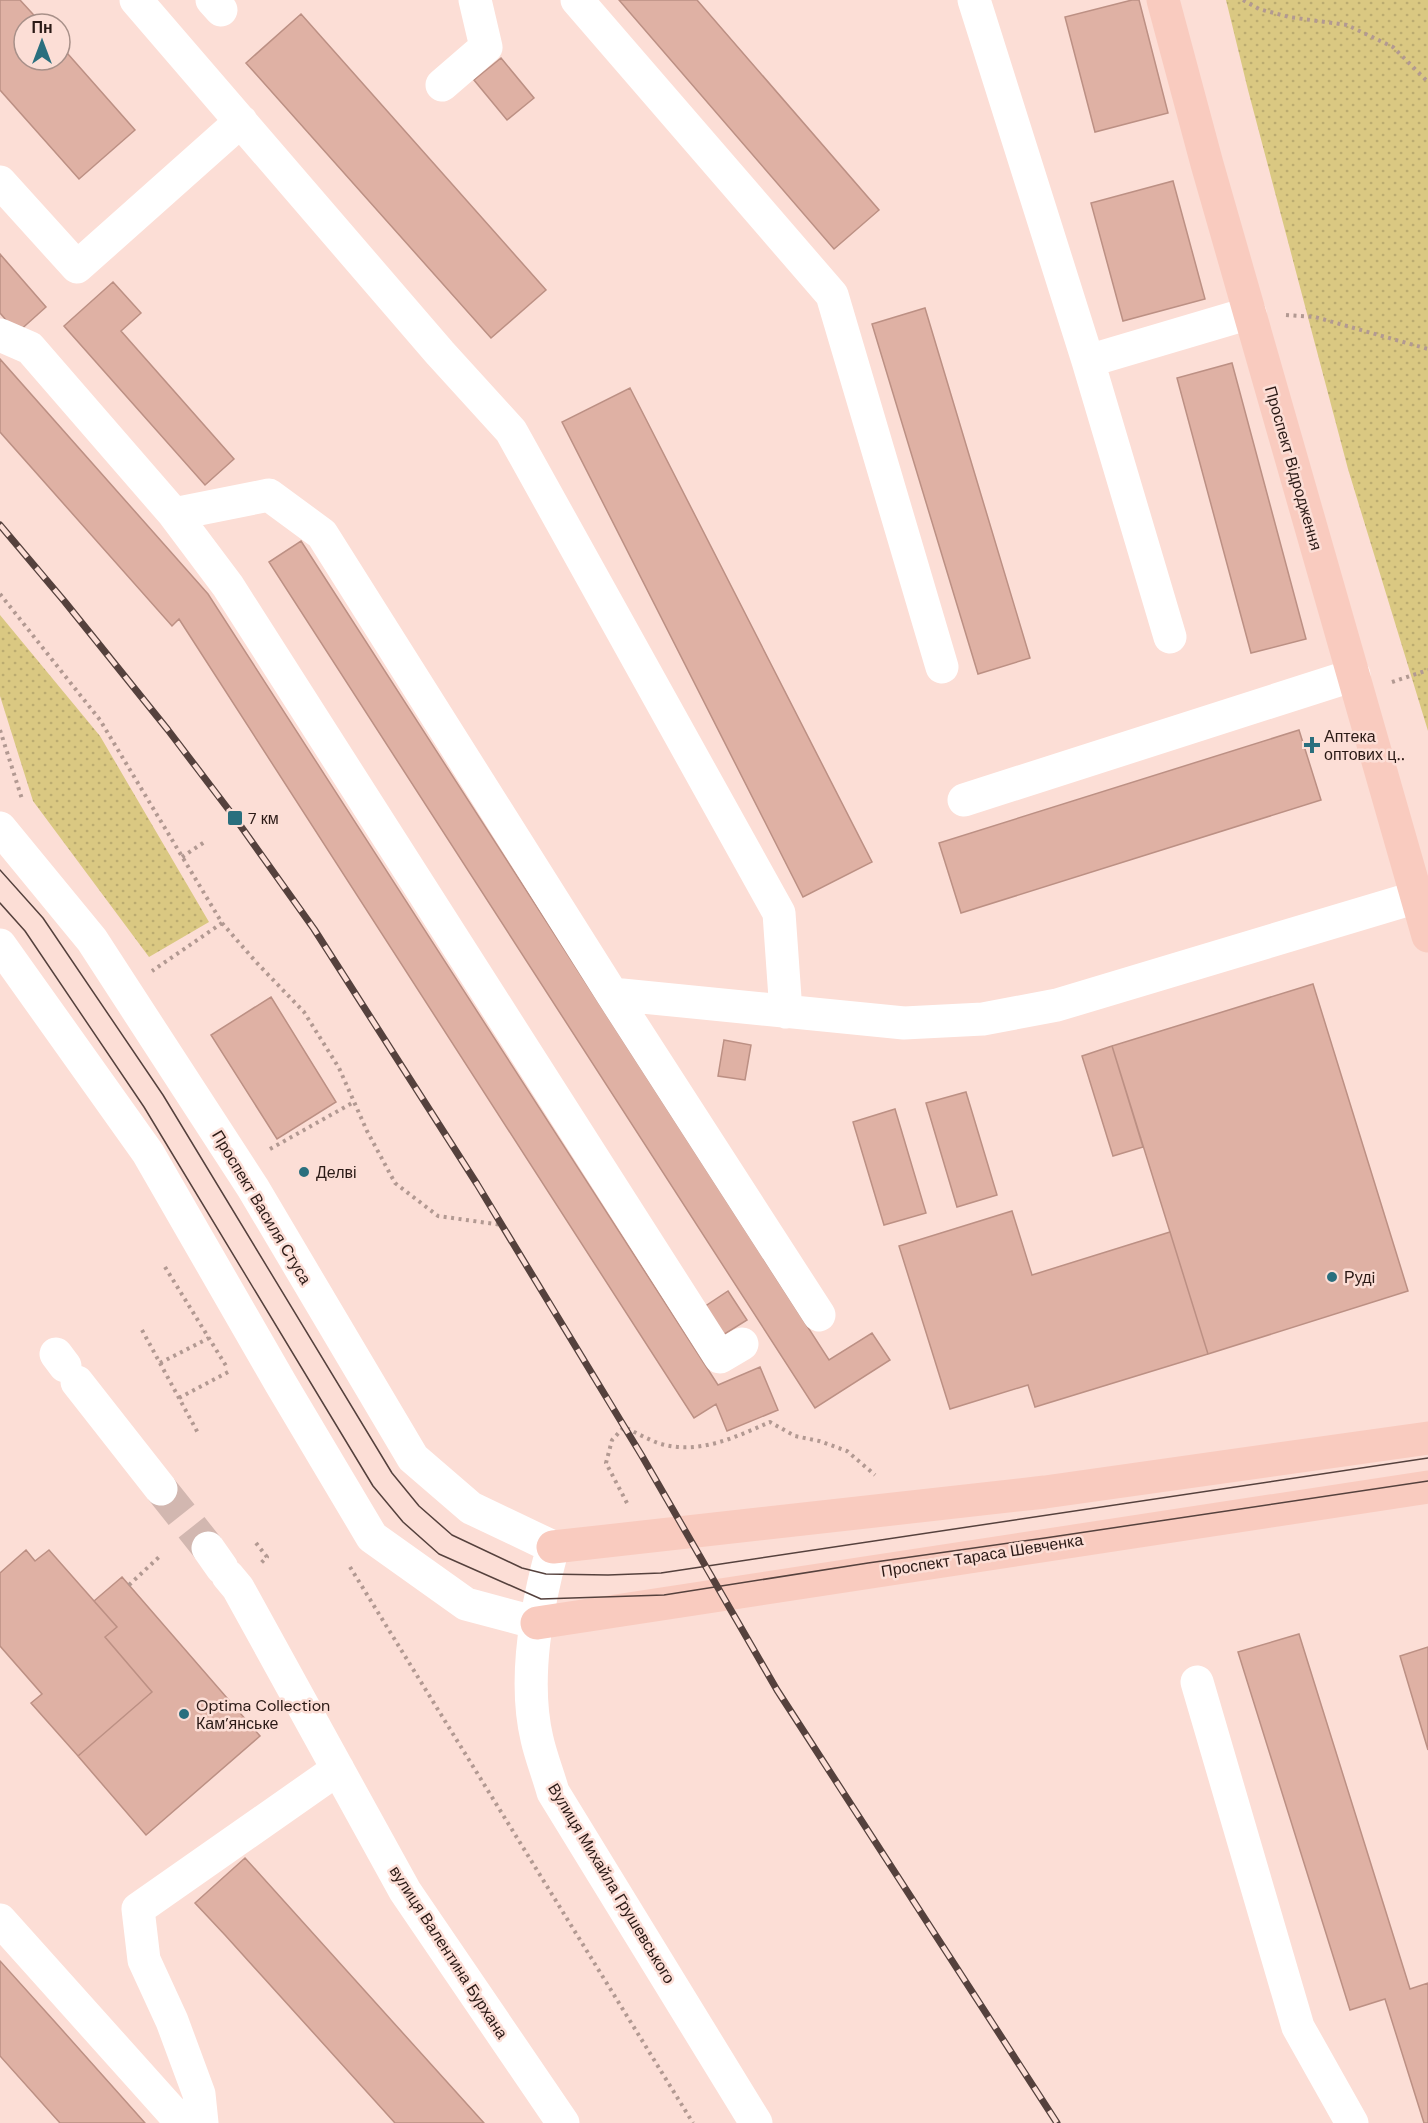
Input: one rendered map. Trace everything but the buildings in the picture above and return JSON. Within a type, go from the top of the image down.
[{"type":"main road","name":"Проспект Відродження","points":[[1163,0],[1428,936]]},
{"type":"main road","points":[[554,1547],[1046,1492],[1428,1438]]},
{"type":"main road","name":"Проспект Тараса Шевченка","points":[[537,1623],[1428,1487]]},
{"type":"street","points":[[136,0],[440,353],[511,431],[779,913],[786,1012]]},
{"type":"street","points":[[442,85],[486,47],[475,0]]},
{"type":"street","points":[[577,0],[832,295],[942,667]]},
{"type":"street","points":[[974,0],[1088,361],[1170,637]]},
{"type":"street","points":[[0,182],[77,267],[241,121]]},
{"type":"street","points":[[1088,361],[1250,312]]},
{"type":"street","points":[[0,335],[30,348],[174,514],[228,586],[720,1357],[742,1344]]},
{"type":"street","points":[[174,514],[269,495],[322,534],[612,994],[819,1315]]},
{"type":"street","points":[[964,800],[1354,675]]},
{"type":"street","name":"Проспект Василя Стуса","points":[[12,819],[253,1188],[413,1458],[471,1508],[554,1547]]},
{"type":"street","points":[[612,994],[904,1023],[983,1019],[1057,1005],[1417,897]]},
{"type":"street","points":[[0,945],[148,1153],[372,1537],[466,1604],[537,1623],[546,1574],[554,1547]]},
{"type":"street","points":[[66,1367],[161,1489]]},
{"type":"street","name":"вулиця Валентина Бурхана","points":[[224,1570],[405,1891],[562,2123]]},
{"type":"street","name":"Вулиця Михайла Грушевського","points":[[537,1623],[530,1679],[536,1737],[554,1792],[756,2123]]},
{"type":"street","points":[[1197,1682],[1298,2027],[1352,2123]]},
{"type":"street","points":[[202,2123],[199,2094],[172,2021],[144,1960],[138,1908],[338,1769]]},
{"type":"street","points":[[0,1920],[182,2123]]},
{"type":"path","points":[[1243,0],[1259,9],[1289,17],[1347,25],[1393,47],[1428,82]]},
{"type":"path","points":[[1250,312],[1315,317],[1428,349]]},
{"type":"path","points":[[0,594],[100,720],[222,923],[255,962],[304,1012],[339,1068],[395,1183],[438,1216],[501,1225]]},
{"type":"path","points":[[0,730],[12,819]]},
{"type":"path","points":[[182,857],[206,841]]},
{"type":"path","points":[[145,976],[222,923]]},
{"type":"path","points":[[268,1151],[354,1102]]},
{"type":"path","points":[[165,1267],[230,1371],[179,1398]]},
{"type":"path","points":[[142,1330],[198,1432],[196,1434]]},
{"type":"path","points":[[160,1364],[209,1338]]},
{"type":"path","points":[[630,1509],[606,1463],[612,1440],[624,1427],[660,1443],[690,1447],[724,1442],[770,1422],[795,1436],[819,1441],[847,1451],[882,1482]]},
{"type":"path","points":[[129,1585],[159,1557]]},
{"type":"path","points":[[348,1563],[693,2123]]},
{"type":"shaded area","points":[[1226,0],[1428,0],[1428,731],[1348,469]]},
{"type":"shaded area","points":[[0,615],[100,736],[209,922],[149,957],[33,801],[0,696]]},
{"type":"tunnel","points":[[161,1489],[208,1548]]},
{"type":"tram line","points":[[0,870],[43,918],[163,1095],[392,1473],[419,1506],[452,1535],[522,1568],[546,1574],[661,1573],[1428,1458]]},
{"type":"tram line","points":[[0,903],[25,931],[144,1107],[373,1486],[403,1522],[439,1554],[541,1599],[664,1595],[1428,1481]]},
{"type":"railway","points":[[0,525],[168,730],[235,818],[314,929],[477,1184],[642,1456],[777,1690],[1057,2123]]},
{"type":"place","name":"Аптека оптових ц‥","points":[[1312,745]]},
{"type":"place","name":"7 км","points":[[235,818]]},
{"type":"place","name":"Делві","points":[[304,1172]]},
{"type":"place","name":"Рудi","points":[[1332,1277]]},
{"type":"place","name":"Optima Collection Кам’янське","points":[[184,1714]]}]
